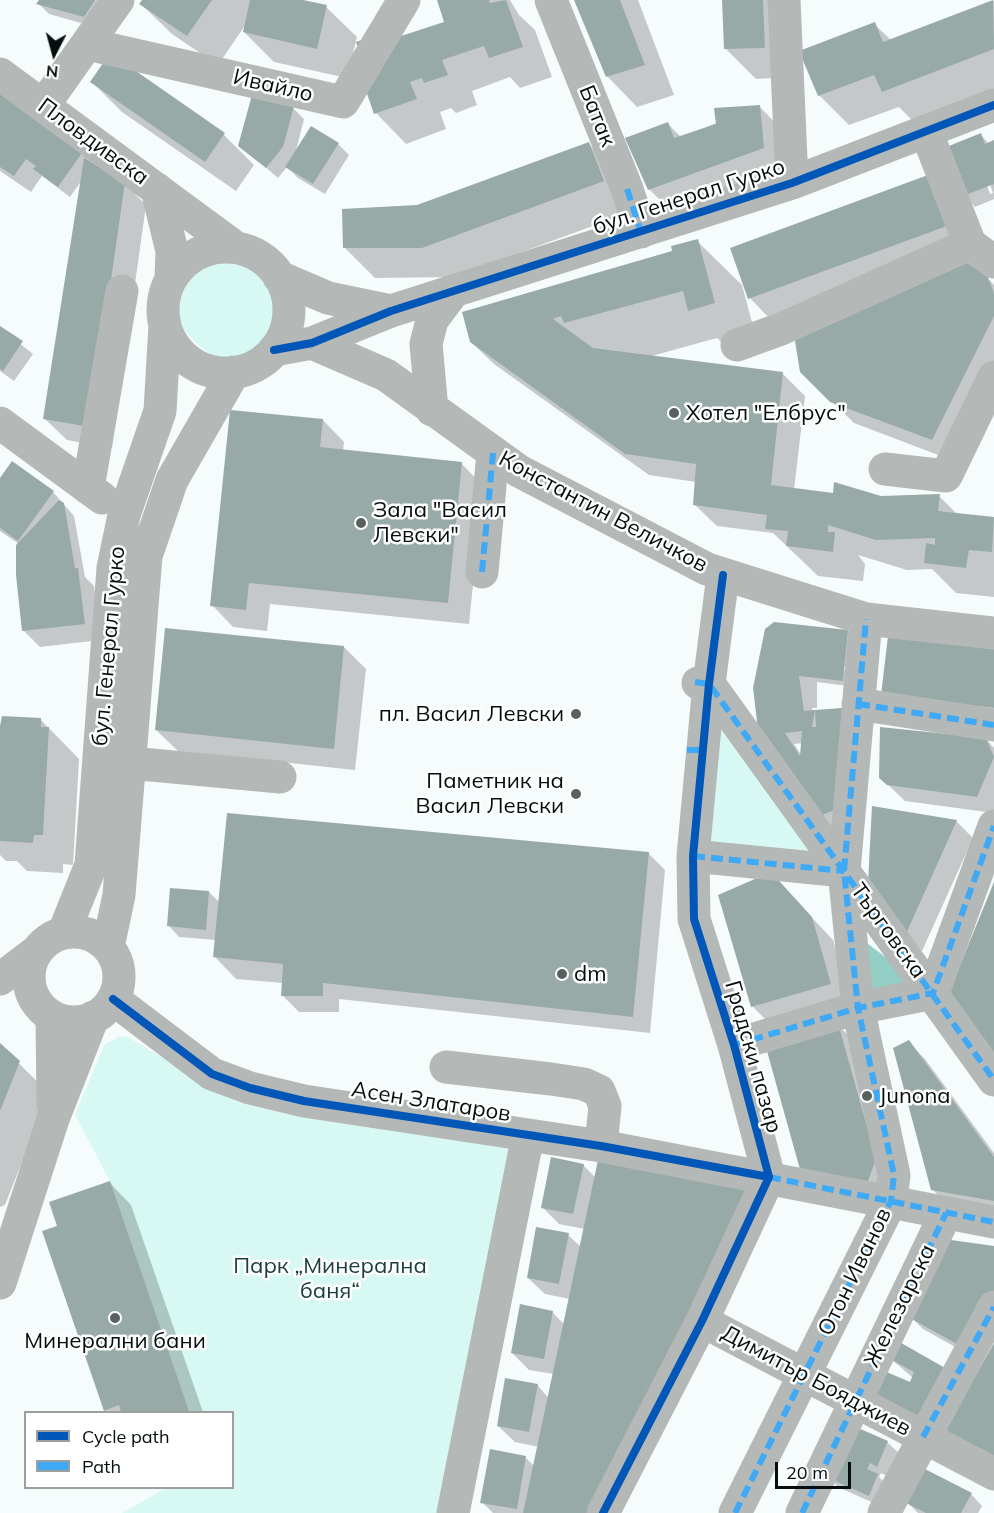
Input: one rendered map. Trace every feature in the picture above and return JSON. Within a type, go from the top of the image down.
[{"type":"street","points":[[43,106],[118,0]]},
{"type":"street","name":"Ивайло","points":[[87,44],[343,102],[404,0]]},
{"type":"street","name":"Батак","points":[[551,0],[627,189],[641,232]]},
{"type":"street","points":[[784,0],[792,183]]},
{"type":"street","name":"Пловдивска","points":[[0,74],[235,247]]},
{"type":"street","name":"бул. Генерал Гурко","points":[[274,350],[312,343],[391,311],[792,183],[994,105]]},
{"type":"street","points":[[736,345],[982,253],[926,131]]},
{"type":"street","name":"Пловдивска","points":[[157,189],[172,251],[171,278]]},
{"type":"street","points":[[235,247],[267,262],[279,276],[287,294],[289,314],[284,333],[274,350],[256,365],[234,372],[216,372],[198,366],[183,356],[172,342],[165,325],[163,309],[171,278],[183,264],[198,253],[216,248],[235,247]]},
{"type":"street","points":[[279,276],[328,298],[391,311]]},
{"type":"street","points":[[88,488],[122,291]]},
{"type":"street","points":[[432,410],[426,344],[432,320],[453,292]]},
{"type":"street","name":"бул. Генерал Гурко","points":[[64,932],[92,865],[113,568],[124,515],[160,411],[165,325]]},
{"type":"street","name":"Константин Величков","points":[[312,343],[386,375],[519,471],[723,575],[866,619],[994,633]]},
{"type":"street","name":"бул. Генерал Гурко","points":[[108,947],[119,895],[146,556],[172,480],[234,372]]},
{"type":"street","points":[[885,469],[946,476],[994,376]]},
{"type":"street","points":[[0,423],[124,515]]},
{"type":"street","points":[[482,572],[493,453]]},
{"type":"street","name":"Градски пазар","points":[[723,575],[702,683],[695,750],[694,919],[734,1045],[769,1177]]},
{"type":"street","name":"Търговска","points":[[866,619],[844,871],[994,1080]]},
{"type":"street","points":[[702,683],[844,871]]},
{"type":"street","points":[[858,704],[994,725]]},
{"type":"street","points":[[130,763],[280,777]]},
{"type":"street","points":[[734,1045],[858,1008],[933,993],[994,826]]},
{"type":"street","points":[[693,856],[844,871]]},
{"type":"street","name":"Отон Иванов","points":[[735,1513],[891,1201],[894,1175],[858,1008],[844,871]]},
{"type":"street","points":[[0,979],[36,952],[44,943],[64,932],[88,934],[108,947],[118,967],[120,978],[103,1008],[53,1119],[2,1269]]},
{"type":"street","points":[[36,952],[30,965],[29,979],[45,1010],[53,1119]]},
{"type":"street","points":[[0,1000],[45,1010],[80,1022],[103,1008]]},
{"type":"street","name":"Асен Златаров","points":[[103,1008],[212,1074],[250,1088],[304,1101],[601,1146],[994,1222]]},
{"type":"street","points":[[446,1067],[584,1084],[599,1091],[605,1106],[601,1146]]},
{"type":"street","points":[[453,1513],[528,1135]]},
{"type":"street","points":[[603,1513],[702,1321],[769,1177]]},
{"type":"street","name":"Железарска","points":[[802,1513],[854,1400],[946,1213]]},
{"type":"street","points":[[884,1513],[994,1307]]},
{"type":"street","name":"Димитър Бояджиев","points":[[702,1321],[994,1474]]},
{"type":"green space","points":[[223,262],[246,267],[263,280],[272,295],[277,315],[274,333],[264,346],[249,358],[214,357],[198,345],[176,321],[178,291],[193,272],[207,264]]},
{"type":"green space","points":[[709,685],[844,871],[693,856]]},
{"type":"green space","name":"Парк „Минерална баня“","points":[[126,1036],[203,1081],[528,1135],[453,1513],[122,1513],[164,1489],[234,1489],[234,1411],[189,1411],[110,1181],[75,1115],[104,1045],[118,1037]]},
{"type":"shaded area","points":[[843,925],[933,993],[858,1008]]},
{"type":"building","points":[[39,0],[95,0],[84,17],[36,4]]},
{"type":"building","points":[[142,0],[212,0],[187,36],[139,4]]},
{"type":"building","points":[[250,0],[303,0],[327,5],[317,49],[243,32]]},
{"type":"building","points":[[437,0],[489,0],[490,3],[506,0],[523,47],[489,58],[484,46],[442,60],[448,75],[424,83],[422,78],[410,82],[417,99],[374,114],[364,85],[370,81],[356,42],[392,29],[395,38],[444,22]]},
{"type":"building","points":[[574,0],[620,0],[645,65],[606,77]]},
{"type":"building","points":[[722,0],[763,0],[765,48],[724,49]]},
{"type":"building","points":[[993,0],[994,49],[882,92],[874,75],[818,96],[799,51],[875,22],[883,42]]},
{"type":"building","points":[[110,53],[225,133],[205,162],[90,82]]},
{"type":"building","points":[[0,93],[84,150],[58,187],[33,169],[36,166],[26,159],[14,176],[0,167]]},
{"type":"building","points":[[252,95],[294,106],[283,147],[266,168],[238,146]]},
{"type":"building","points":[[760,105],[764,148],[648,190],[625,138],[668,122],[674,138],[716,124],[714,108]]},
{"type":"building","points":[[311,126],[339,143],[313,184],[285,167]]},
{"type":"building","points":[[981,133],[985,144],[994,140],[994,184],[963,196],[944,148]]},
{"type":"building","points":[[589,142],[604,181],[422,248],[343,248],[342,209],[417,205]]},
{"type":"building","points":[[84,158],[125,182],[90,427],[43,419]]},
{"type":"building","points":[[928,175],[947,226],[748,299],[730,248]]},
{"type":"building","name":"Хотел \"Елбрус\"","points":[[698,239],[715,303],[688,311],[683,291],[564,323],[561,316],[553,319],[593,348],[783,372],[771,485],[833,493],[834,482],[881,496],[940,494],[938,511],[994,517],[992,552],[969,550],[966,568],[924,563],[926,543],[935,545],[935,538],[876,540],[828,525],[828,532],[835,532],[833,552],[786,546],[788,531],[765,529],[767,515],[693,505],[696,464],[625,454],[470,342],[462,312],[672,251],[671,246]]},
{"type":"building","points":[[964,261],[987,275],[994,293],[994,316],[932,440],[830,402],[800,372],[795,341],[802,328]]},
{"type":"building","points":[[0,326],[23,341],[3,371],[0,369]]},
{"type":"building","name":"Зала \"Васил Левски\"","points":[[230,410],[323,419],[320,447],[462,462],[448,603],[249,583],[246,610],[210,606]]},
{"type":"building","points":[[12,461],[54,491],[18,541],[0,528],[0,478]]},
{"type":"building","points":[[59,500],[64,503],[75,568],[78,568],[85,624],[22,631],[16,575],[16,545]]},
{"type":"building","points":[[774,622],[848,630],[843,681],[799,676],[804,711],[815,710],[842,708],[835,810],[814,818],[759,738],[753,688],[765,629]],"holes":[[[815,710],[816,727],[812,727]],[[802,731],[800,756],[785,733]]]},
{"type":"building","points":[[165,628],[344,646],[334,749],[155,730]]},
{"type":"building","points":[[888,636],[994,648],[994,708],[881,695]]},
{"type":"building","points":[[2,716],[41,718],[41,727],[49,727],[43,835],[34,835],[33,843],[0,841],[0,726]]},
{"type":"building","points":[[880,727],[986,738],[994,757],[977,797],[887,785],[879,778]]},
{"type":"building","points":[[872,806],[957,820],[905,936],[868,883]]},
{"type":"building","points":[[227,813],[649,852],[633,1017],[323,983],[323,996],[281,996],[283,964],[213,957]]},
{"type":"building","points":[[771,872],[812,917],[831,984],[751,1007],[718,895]]},
{"type":"building","points":[[994,882],[994,1058],[948,995]]},
{"type":"building","points":[[170,888],[209,891],[206,930],[167,926]]},
{"type":"building","points":[[838,1023],[876,1159],[868,1181],[801,1173],[765,1044]]},
{"type":"building","points":[[909,1040],[994,1157],[994,1201],[931,1190],[893,1048]]},
{"type":"building","points":[[0,1043],[20,1061],[0,1111]]},
{"type":"building","points":[[601,1146],[769,1177],[603,1513],[523,1513]]},
{"type":"building","points":[[551,1157],[584,1164],[573,1214],[541,1208]]},
{"type":"building","name":"Минерални бани","points":[[110,1181],[189,1411],[121,1411],[119,1405],[104,1411],[42,1231],[57,1226],[49,1202]]},
{"type":"building","points":[[536,1227],[569,1233],[559,1284],[527,1278]]},
{"type":"building","points":[[951,1240],[994,1246],[994,1290],[964,1348],[910,1318]]},
{"type":"building","points":[[520,1304],[553,1311],[544,1359],[511,1353]]},
{"type":"building","points":[[896,1340],[945,1368],[916,1419],[868,1397],[882,1370],[910,1382],[914,1372],[888,1358]]},
{"type":"building","points":[[994,1343],[994,1461],[944,1432]]},
{"type":"building","points":[[505,1378],[538,1384],[529,1432],[497,1426]]},
{"type":"building","points":[[849,1424],[888,1441],[877,1467],[870,1463],[867,1469],[878,1474],[869,1496],[826,1477]]},
{"type":"building","points":[[490,1449],[526,1456],[517,1509],[480,1503]]},
{"type":"building","points":[[921,1467],[972,1493],[961,1513],[926,1513],[904,1502]]},
{"type":"marked path","points":[[627,189],[641,232]]},
{"type":"marked path","points":[[482,572],[493,453]]},
{"type":"marked path","points":[[735,1513],[891,1201],[894,1175],[858,1008],[844,871],[866,619]]},
{"type":"marked path","points":[[695,682],[709,684],[994,1080]]},
{"type":"marked path","points":[[858,704],[994,725]]},
{"type":"marked path","points":[[687,750],[703,750]]},
{"type":"marked path","points":[[734,1045],[858,1008],[933,993],[994,826]]},
{"type":"marked path","points":[[693,856],[844,871]]},
{"type":"marked path","points":[[769,1177],[994,1222]]},
{"type":"marked path","points":[[802,1513],[946,1213]]},
{"type":"marked path","points":[[923,1437],[994,1307]]},
{"type":"cycle path","points":[[274,350],[312,343],[391,311],[792,183],[994,105]]},
{"type":"cycle path","points":[[603,1513],[702,1321],[769,1177],[734,1045],[694,919],[693,856],[709,684],[723,575]]},
{"type":"cycle path","points":[[113,999],[212,1074],[250,1088],[304,1101],[601,1146],[769,1177]]},
{"type":"place","name":"Хотел \"Елбрус\"","points":[[674,413]]},
{"type":"place","name":"Зала \"Васил Левски\"","points":[[361,523]]},
{"type":"place","name":"пл. Васил Левски","points":[[576,714]]},
{"type":"place","name":"Паметник на Васил Левски","points":[[576,794]]},
{"type":"place","name":"dm","points":[[562,974]]},
{"type":"place","name":"Junona","points":[[867,1096]]},
{"type":"place","name":"Минерални бани","points":[[115,1318]]}]
